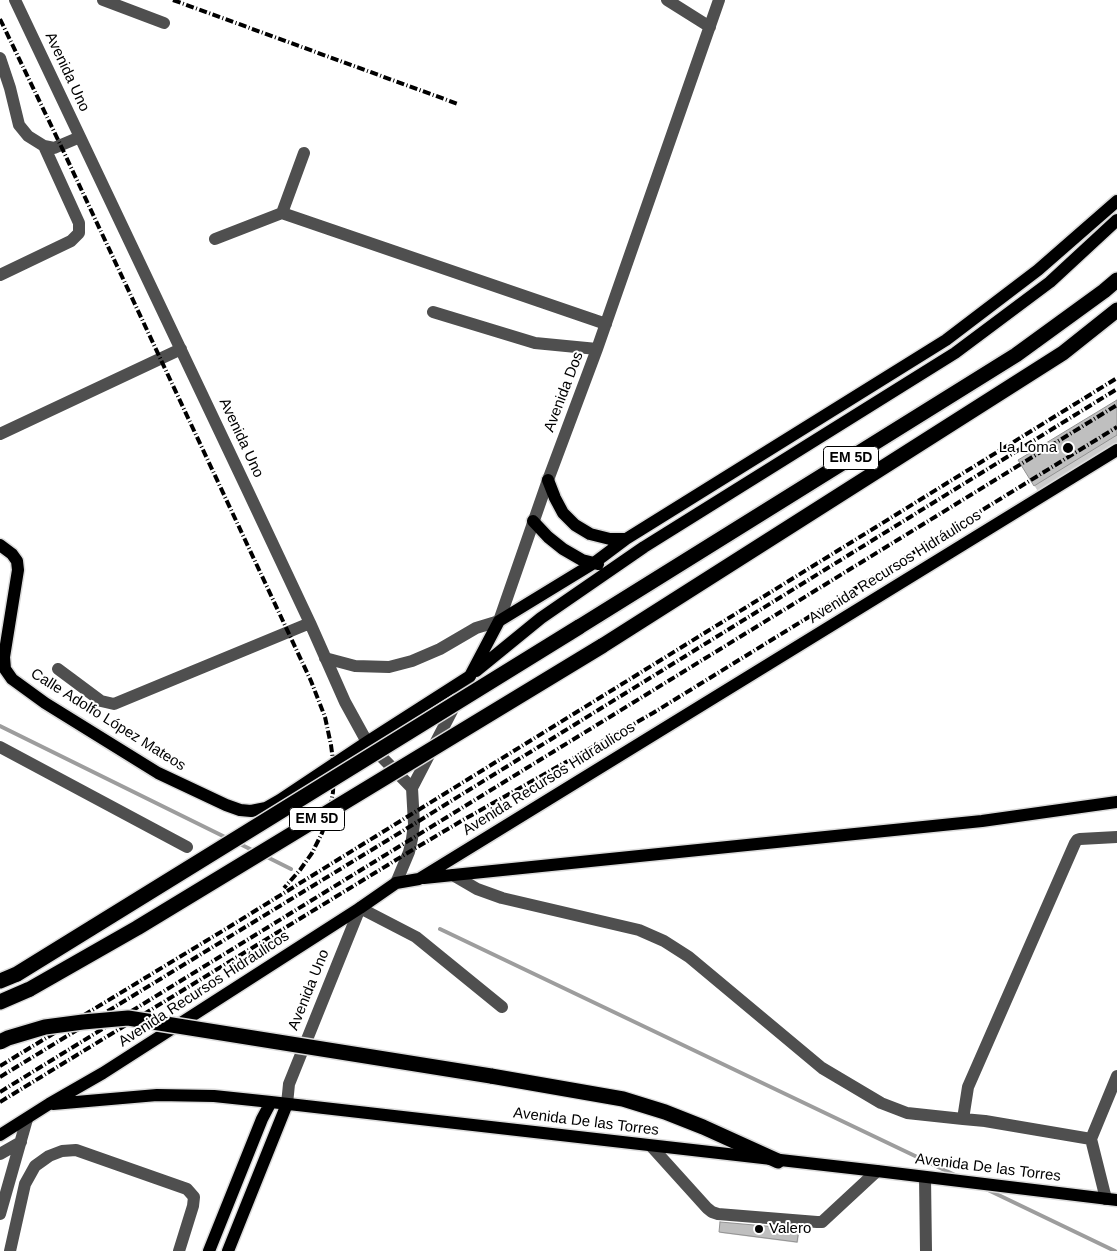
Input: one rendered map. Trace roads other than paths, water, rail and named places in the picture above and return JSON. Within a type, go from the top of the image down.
[{"type":"highway","name":"EM 5D","points":[[0,981],[17,974],[1016,355],[1117,280]]},
{"type":"highway","name":"EM 5D","points":[[0,1002],[30,989],[137,928],[602,646],[1063,353],[1117,310]]},
{"type":"highway","points":[[0,1042],[45,1027],[128,1018],[491,1076],[623,1100],[665,1112],[778,1161]]},
{"type":"main road","points":[[500,621],[594,562],[626,539],[946,340],[1038,270],[1117,201]]},
{"type":"main road","points":[[470,676],[541,618],[652,541],[955,354],[1050,282],[1117,220]]},
{"type":"main road","name":"Avenida Recursos Hidráulicos","points":[[0,1135],[111,1068],[396,883],[419,878],[1117,450]]},
{"type":"main road","points":[[548,480],[563,513],[575,525],[590,534],[610,539],[626,539]]},
{"type":"main road","points":[[533,521],[563,549],[582,560],[613,568]]},
{"type":"main road","name":"Calle Adolfo López Mateos","points":[[0,546],[12,554],[18,570],[4,657],[5,669],[12,679],[45,703],[158,773],[226,805],[252,812],[266,808],[280,800],[367,742]]},
{"type":"main road","name":"Avenida Dos","points":[[367,742],[470,676],[500,621]]},
{"type":"main road","points":[[419,878],[982,821],[1117,802]]},
{"type":"main road","name":"Avenida De las Torres","points":[[50,1104],[157,1095],[214,1096],[1111,1199]]},
{"type":"main road","points":[[209,1251],[262,1119],[271,1102]]},
{"type":"main road","points":[[228,1251],[287,1104]]},
{"type":"street","name":"Avenida Uno","points":[[15,0],[310,623],[345,702],[367,742],[412,788]]},
{"type":"street","points":[[102,0],[164,23]]},
{"type":"street","points":[[667,0],[710,27]]},
{"type":"street","name":"Avenida Dos","points":[[500,621],[533,521],[606,324],[719,0]]},
{"type":"street","points":[[0,58],[19,125],[28,136],[44,146],[54,148],[80,137]]},
{"type":"street","points":[[0,275],[71,241],[79,233],[79,223],[44,146]]},
{"type":"street","points":[[282,213],[304,153]]},
{"type":"street","points":[[215,239],[282,213],[606,324]]},
{"type":"street","points":[[433,312],[535,343],[597,349]]},
{"type":"street","points":[[0,434],[181,349]]},
{"type":"street","points":[[325,658],[355,666],[389,667],[412,662],[440,649],[476,628],[500,621]]},
{"type":"street","points":[[58,670],[100,701],[114,704],[310,623]]},
{"type":"street","points":[[396,883],[409,852],[412,839],[414,824],[412,788],[470,676]]},
{"type":"street","points":[[0,747],[187,847]]},
{"type":"street","points":[[982,821],[1117,807]]},
{"type":"street","points":[[963,1119],[968,1087],[1075,843],[1080,839],[1117,837]]},
{"type":"street","points":[[453,875],[477,889],[502,898],[639,930],[664,941],[689,957],[822,1068],[881,1103],[906,1113],[985,1121],[1091,1139]]},
{"type":"street","name":"Avenida Uno","points":[[287,1104],[289,1084],[360,908]]},
{"type":"street","points":[[360,908],[416,937],[502,1007]]},
{"type":"street","points":[[1111,1199],[1091,1139],[1117,1076]]},
{"type":"street","name":"Avenida Uno","points":[[271,1102],[289,1084]]},
{"type":"street","points":[[0,1214],[27,1119]]},
{"type":"street","points":[[0,1154],[21,1142]]},
{"type":"street","points":[[651,1146],[707,1208],[718,1214],[822,1222],[877,1171]]},
{"type":"street","points":[[10,1251],[25,1184],[34,1166],[49,1156],[62,1151],[76,1150],[187,1189],[194,1197],[193,1206],[178,1251]]},
{"type":"street","points":[[926,1251],[928,1177]]},
{"type":"waterway","points":[[0,726],[229,839]]},
{"type":"waterway","points":[[238,843],[256,852]]},
{"type":"waterway","points":[[265,856],[291,869]]},
{"type":"waterway","points":[[440,929],[957,1176]]},
{"type":"waterway","points":[[986,1189],[1115,1251]]},
{"type":"railway","points":[[173,0],[458,104]]},
{"type":"railway","points":[[0,19],[311,681],[325,717],[334,768],[330,809],[322,833],[312,853],[284,888]]},
{"type":"railway","points":[[0,1066],[229,927],[1117,378]]},
{"type":"railway","points":[[0,1077],[414,824],[1117,389]]},
{"type":"railway","points":[[0,1092],[1117,405]]},
{"type":"railway","points":[[0,1102],[409,852],[653,713],[1117,427]]},
{"type":"place","name":"La Loma","points":[[1068,448]]},
{"type":"place","name":"Valero","points":[[759,1229]]}]
